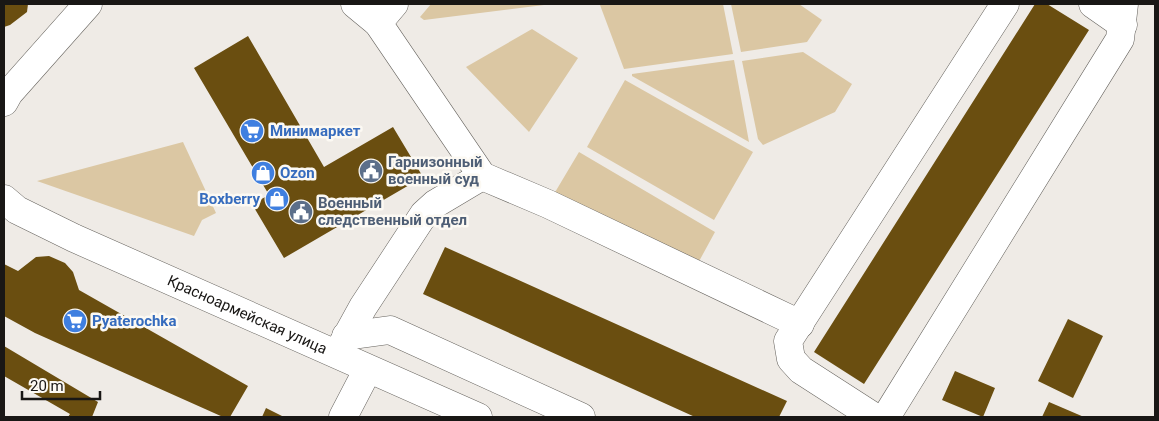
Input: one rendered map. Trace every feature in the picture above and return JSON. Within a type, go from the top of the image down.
[{"type":"street","points":[[6,97],[88,4]]},
{"type":"street","points":[[355,4],[386,13],[482,176],[548,204],[800,324]]},
{"type":"street","points":[[874,417],[802,370],[791,358],[788,341],[1005,4]]},
{"type":"street","points":[[886,417],[1120,39],[1123,15],[1094,4]]},
{"type":"street","points":[[342,346],[424,214],[435,204],[482,176]]},
{"type":"street","name":"Красноармейская улица","points":[[8,206],[342,346],[368,369],[478,417]]},
{"type":"street","points":[[342,346],[390,330],[582,417]]},
{"type":"street","points":[[343,417],[368,369]]},
{"type":"shaded area","points":[[431,4],[552,4],[424,20],[420,17]]},
{"type":"shaded area","points":[[723,4],[733,54],[624,69],[600,5]]},
{"type":"shaded area","points":[[731,4],[799,4],[822,20],[807,42],[741,52]]},
{"type":"shaded area","points":[[532,29],[578,58],[529,132],[466,67]]},
{"type":"shaded area","points":[[803,52],[852,84],[835,112],[763,145],[758,139],[742,61]]},
{"type":"shaded area","points":[[734,60],[749,142],[632,76],[632,74]]},
{"type":"shaded area","points":[[625,80],[753,152],[714,220],[587,147]]},
{"type":"shaded area","points":[[183,142],[216,213],[202,220],[194,236],[37,181]]},
{"type":"shaded area","points":[[579,152],[715,232],[697,265],[551,199]]},
{"type":"building","points":[[4,4],[28,4],[27,12],[10,25],[4,27]]},
{"type":"building","points":[[1035,4],[1047,4],[1089,30],[864,384],[814,352]]},
{"type":"building","points":[[248,36],[324,167],[393,127],[423,177],[284,258],[252,204],[269,195],[194,68]]},
{"type":"building","points":[[445,247],[787,401],[779,417],[695,417],[423,294]]},
{"type":"building","points":[[49,256],[65,263],[73,272],[79,290],[248,386],[230,417],[223,417],[35,333],[4,316],[4,264],[18,271],[36,257]]},
{"type":"building","points":[[1068,319],[1103,336],[1073,398],[1038,381]]},
{"type":"building","points":[[4,346],[98,402],[92,417],[68,417],[70,414],[4,376]]},
{"type":"building","points":[[955,371],[995,388],[983,417],[942,400]]},
{"type":"building","points":[[1049,402],[1084,417],[1042,417]]},
{"type":"building","points":[[266,408],[284,417],[262,417]]},
{"type":"place","name":"Минимаркет","points":[[252,131]]},
{"type":"place","name":"Гарнизонный военный суд","points":[[371,171]]},
{"type":"place","name":"Ozon","points":[[263,173]]},
{"type":"place","name":"Boxberry","points":[[277,199]]},
{"type":"place","name":"Военный следственный отдел","points":[[301,212]]},
{"type":"place","name":"Pyaterochka","points":[[75,321]]}]
